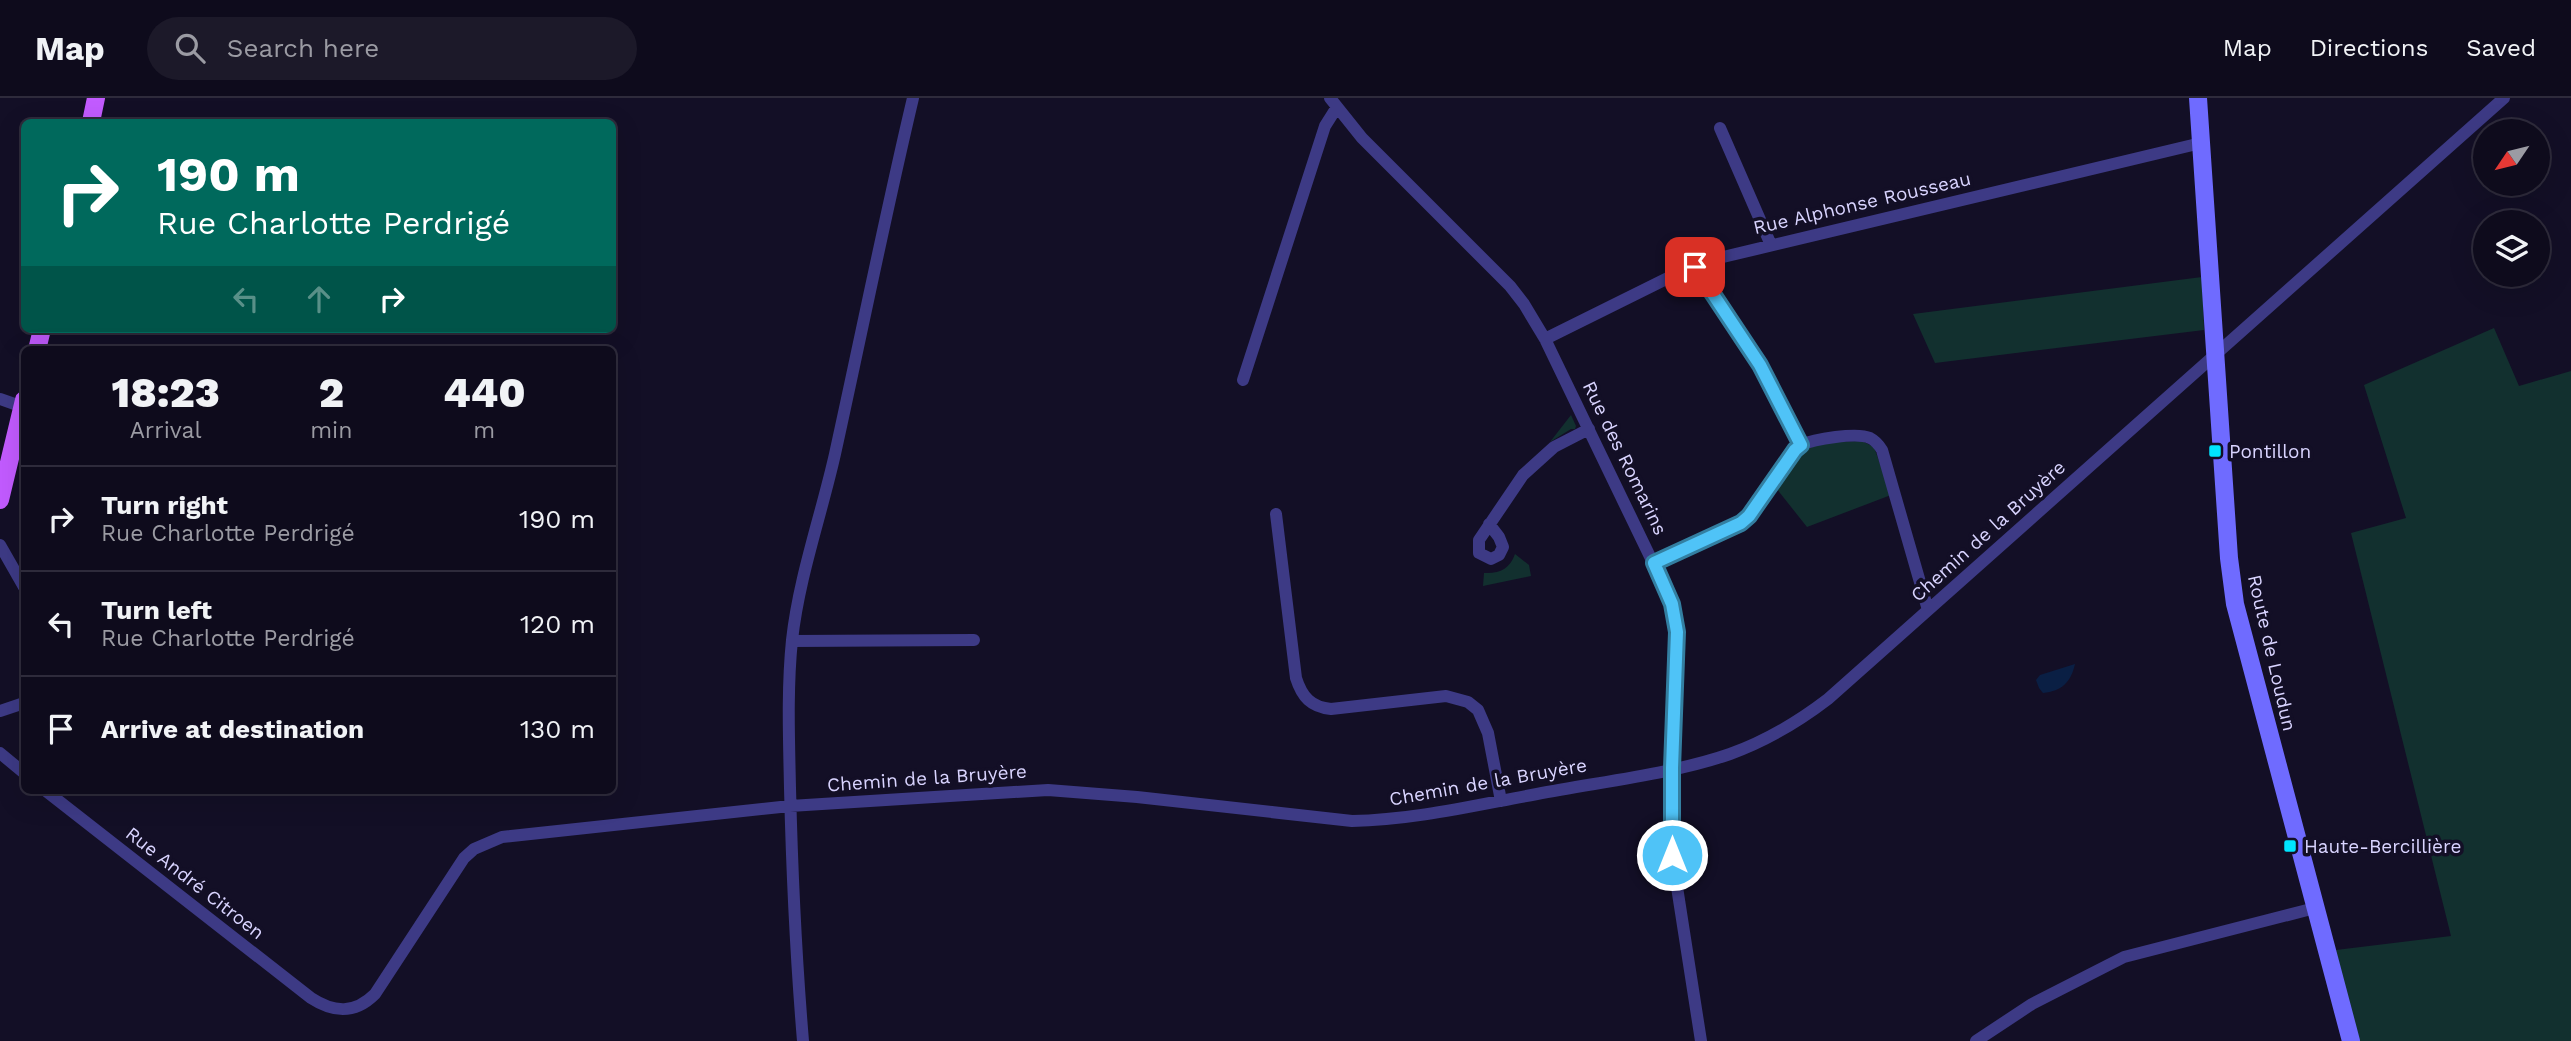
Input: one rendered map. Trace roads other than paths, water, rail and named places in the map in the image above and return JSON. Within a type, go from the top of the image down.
[{"type":"main road","points":[[92,119],[96,98]]},
{"type":"main road","name":"Route de Loudun","points":[[2199,98],[2229,558],[2235,604],[2350,1041]]},
{"type":"main road","points":[[0,500],[21,415]]},
{"type":"street","points":[[803,1041],[796,959],[790,806],[792,641],[798,603],[839,437],[882,227],[912,98]]},
{"type":"street","name":"Chemin de la Bruyère","points":[[321,1005],[342,1010],[352,1009],[368,1001],[454,870],[474,849],[488,842],[535,833],[790,806],[1048,790],[1352,821],[1409,817],[1501,801],[1672,768],[1729,754],[1780,732],[1806,715],[1928,610],[2504,98]]},
{"type":"street","points":[[1242,380],[1333,103]]},
{"type":"street","name":"Rue des Romarins","points":[[1333,103],[1362,138],[1510,286],[1530,313],[1589,429],[1672,604],[1677,632],[1672,863],[1701,1041]]},
{"type":"street","points":[[1720,128],[1771,245]]},
{"type":"street","name":"Rue Alphonse Rousseau","points":[[1545,339],[1695,267],[1723,257],[2202,143]]},
{"type":"street","points":[[1695,267],[1760,365],[1801,445]]},
{"type":"street","points":[[0,400],[21,403]]},
{"type":"street","points":[[1489,524],[1514,486],[1534,463],[1555,447],[1589,429]]},
{"type":"street","points":[[1654,563],[1741,523],[1801,445],[1815,440],[1857,436],[1871,438],[1882,450],[1928,610]]},
{"type":"street","points":[[1276,514],[1296,678],[1303,695],[1314,705],[1331,709],[1446,696],[1468,702],[1478,710],[1488,733],[1501,801]]},
{"type":"street","points":[[0,545],[21,582]]},
{"type":"street","points":[[792,641],[974,640]]},
{"type":"street","points":[[0,712],[21,704]]},
{"type":"street","points":[[0,753],[21,770]]},
{"type":"street","name":"Rue André Citroen","points":[[50,794],[321,1005]]},
{"type":"street","points":[[1976,1041],[2032,1004],[2124,957],[2315,908]]},
{"type":"water","points":[[2075,664],[2068,681],[2060,688],[2043,693],[2039,688],[2036,680],[2040,675]]},
{"type":"place","name":"Pontillon","points":[[2215,451]]},
{"type":"place","name":"Haute-Bercillière","points":[[2290,846]]}]
